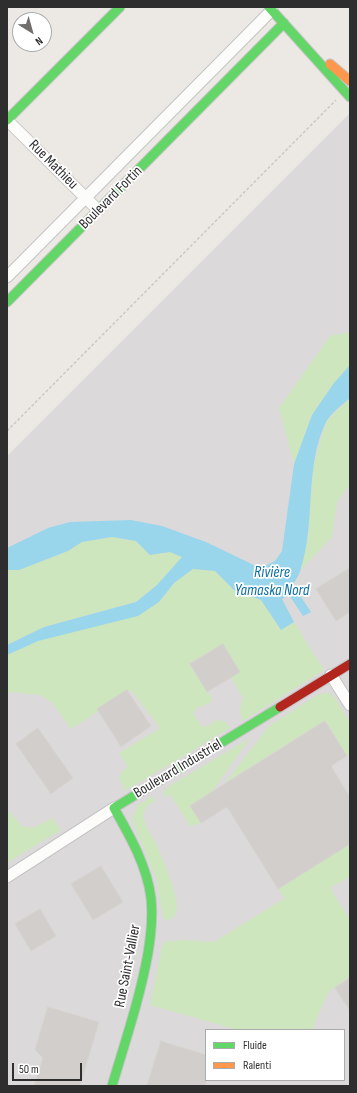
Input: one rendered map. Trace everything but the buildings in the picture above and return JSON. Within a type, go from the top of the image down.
[{"type":"street","points":[[7,120],[118,11],[120,7]]},
{"type":"street","points":[[270,9],[350,81]]},
{"type":"street","name":"Boulevard Fortin","points":[[7,277],[179,104],[270,9]]},
{"type":"street","points":[[284,23],[347,95]]},
{"type":"street","name":"Boulevard Fortin","points":[[7,302],[284,23]]},
{"type":"street","points":[[179,104],[191,116]]},
{"type":"street","name":"Rue Mathieu","points":[[7,120],[98,210]]},
{"type":"street","points":[[18,266],[30,279]]},
{"type":"street","name":"Boulevard Industriel","points":[[7,877],[114,808],[350,664]]},
{"type":"street","points":[[331,675],[350,706]]},
{"type":"street","name":"Rue Saint-Vallier","points":[[112,1086],[140,996],[150,940],[152,912],[150,888],[129,836],[114,808]]},
{"type":"path","points":[[7,431],[347,95]]},
{"type":"shaded area","points":[[350,113],[350,1086],[7,1086],[7,456]]},
{"type":"green space","points":[[350,332],[350,365],[334,383],[312,415],[294,464],[279,408],[330,336]]},
{"type":"green space","points":[[350,398],[350,485],[337,502],[332,537],[301,570],[309,532],[313,466],[327,420]]},
{"type":"green space","points":[[112,537],[136,541],[150,555],[170,552],[182,557],[157,585],[136,602],[44,627],[7,645],[7,570],[19,570],[68,551],[82,542]]},
{"type":"green space","points":[[193,569],[215,571],[234,590],[261,600],[281,630],[294,622],[324,670],[243,721],[240,710],[243,698],[231,677],[207,691],[212,698],[210,703],[197,708],[193,713],[202,726],[206,727],[219,720],[225,722],[230,728],[125,791],[119,778],[122,771],[128,767],[119,753],[160,728],[131,690],[71,729],[52,702],[39,695],[11,692],[7,694],[7,655],[38,641],[159,602],[174,583]]},
{"type":"green space","points":[[319,694],[331,694],[335,698],[350,723],[350,754],[347,756],[325,721],[224,784],[269,726]]},
{"type":"green space","points":[[250,738],[211,793],[190,806],[201,823],[190,826],[170,794],[163,798],[164,792],[168,787]]},
{"type":"green space","points":[[152,796],[155,801],[146,808],[144,818],[166,867],[176,898],[176,913],[169,920],[166,920],[163,917],[156,878],[132,817],[138,805]]},
{"type":"green space","points":[[7,809],[22,826],[33,828],[52,818],[61,830],[7,863]]},
{"type":"green space","points":[[350,844],[350,876],[330,888],[350,920],[350,976],[328,992],[312,1029],[234,1029],[150,1005],[163,942],[185,940],[214,942],[285,898],[278,889]]},
{"type":"water","name":"Rivière Yamaska Nord","points":[[350,365],[350,398],[330,416],[319,440],[312,476],[308,532],[305,550],[300,572],[293,585],[311,612],[303,616],[289,595],[282,599],[294,622],[281,630],[261,600],[234,590],[215,571],[193,569],[174,583],[159,602],[138,616],[38,641],[7,655],[7,645],[44,627],[136,602],[157,585],[182,557],[170,552],[150,555],[136,541],[112,537],[82,542],[68,551],[19,570],[7,570],[7,548],[48,528],[70,522],[131,520],[162,526],[206,542],[260,568],[275,561],[282,551],[294,464],[312,415],[334,383]]},
{"type":"traffic: fast","points":[[7,120],[120,7]]},
{"type":"traffic: fast","points":[[269,7],[350,97]]},
{"type":"traffic: fast","points":[[7,302],[284,23]]},
{"type":"traffic: fast","points":[[112,1086],[145,970],[150,939],[152,912],[149,886],[142,863],[132,840],[114,808],[280,707]]},
{"type":"traffic: slow","points":[[330,64],[350,81]]},
{"type":"traffic: jam","points":[[280,707],[350,664]]}]
